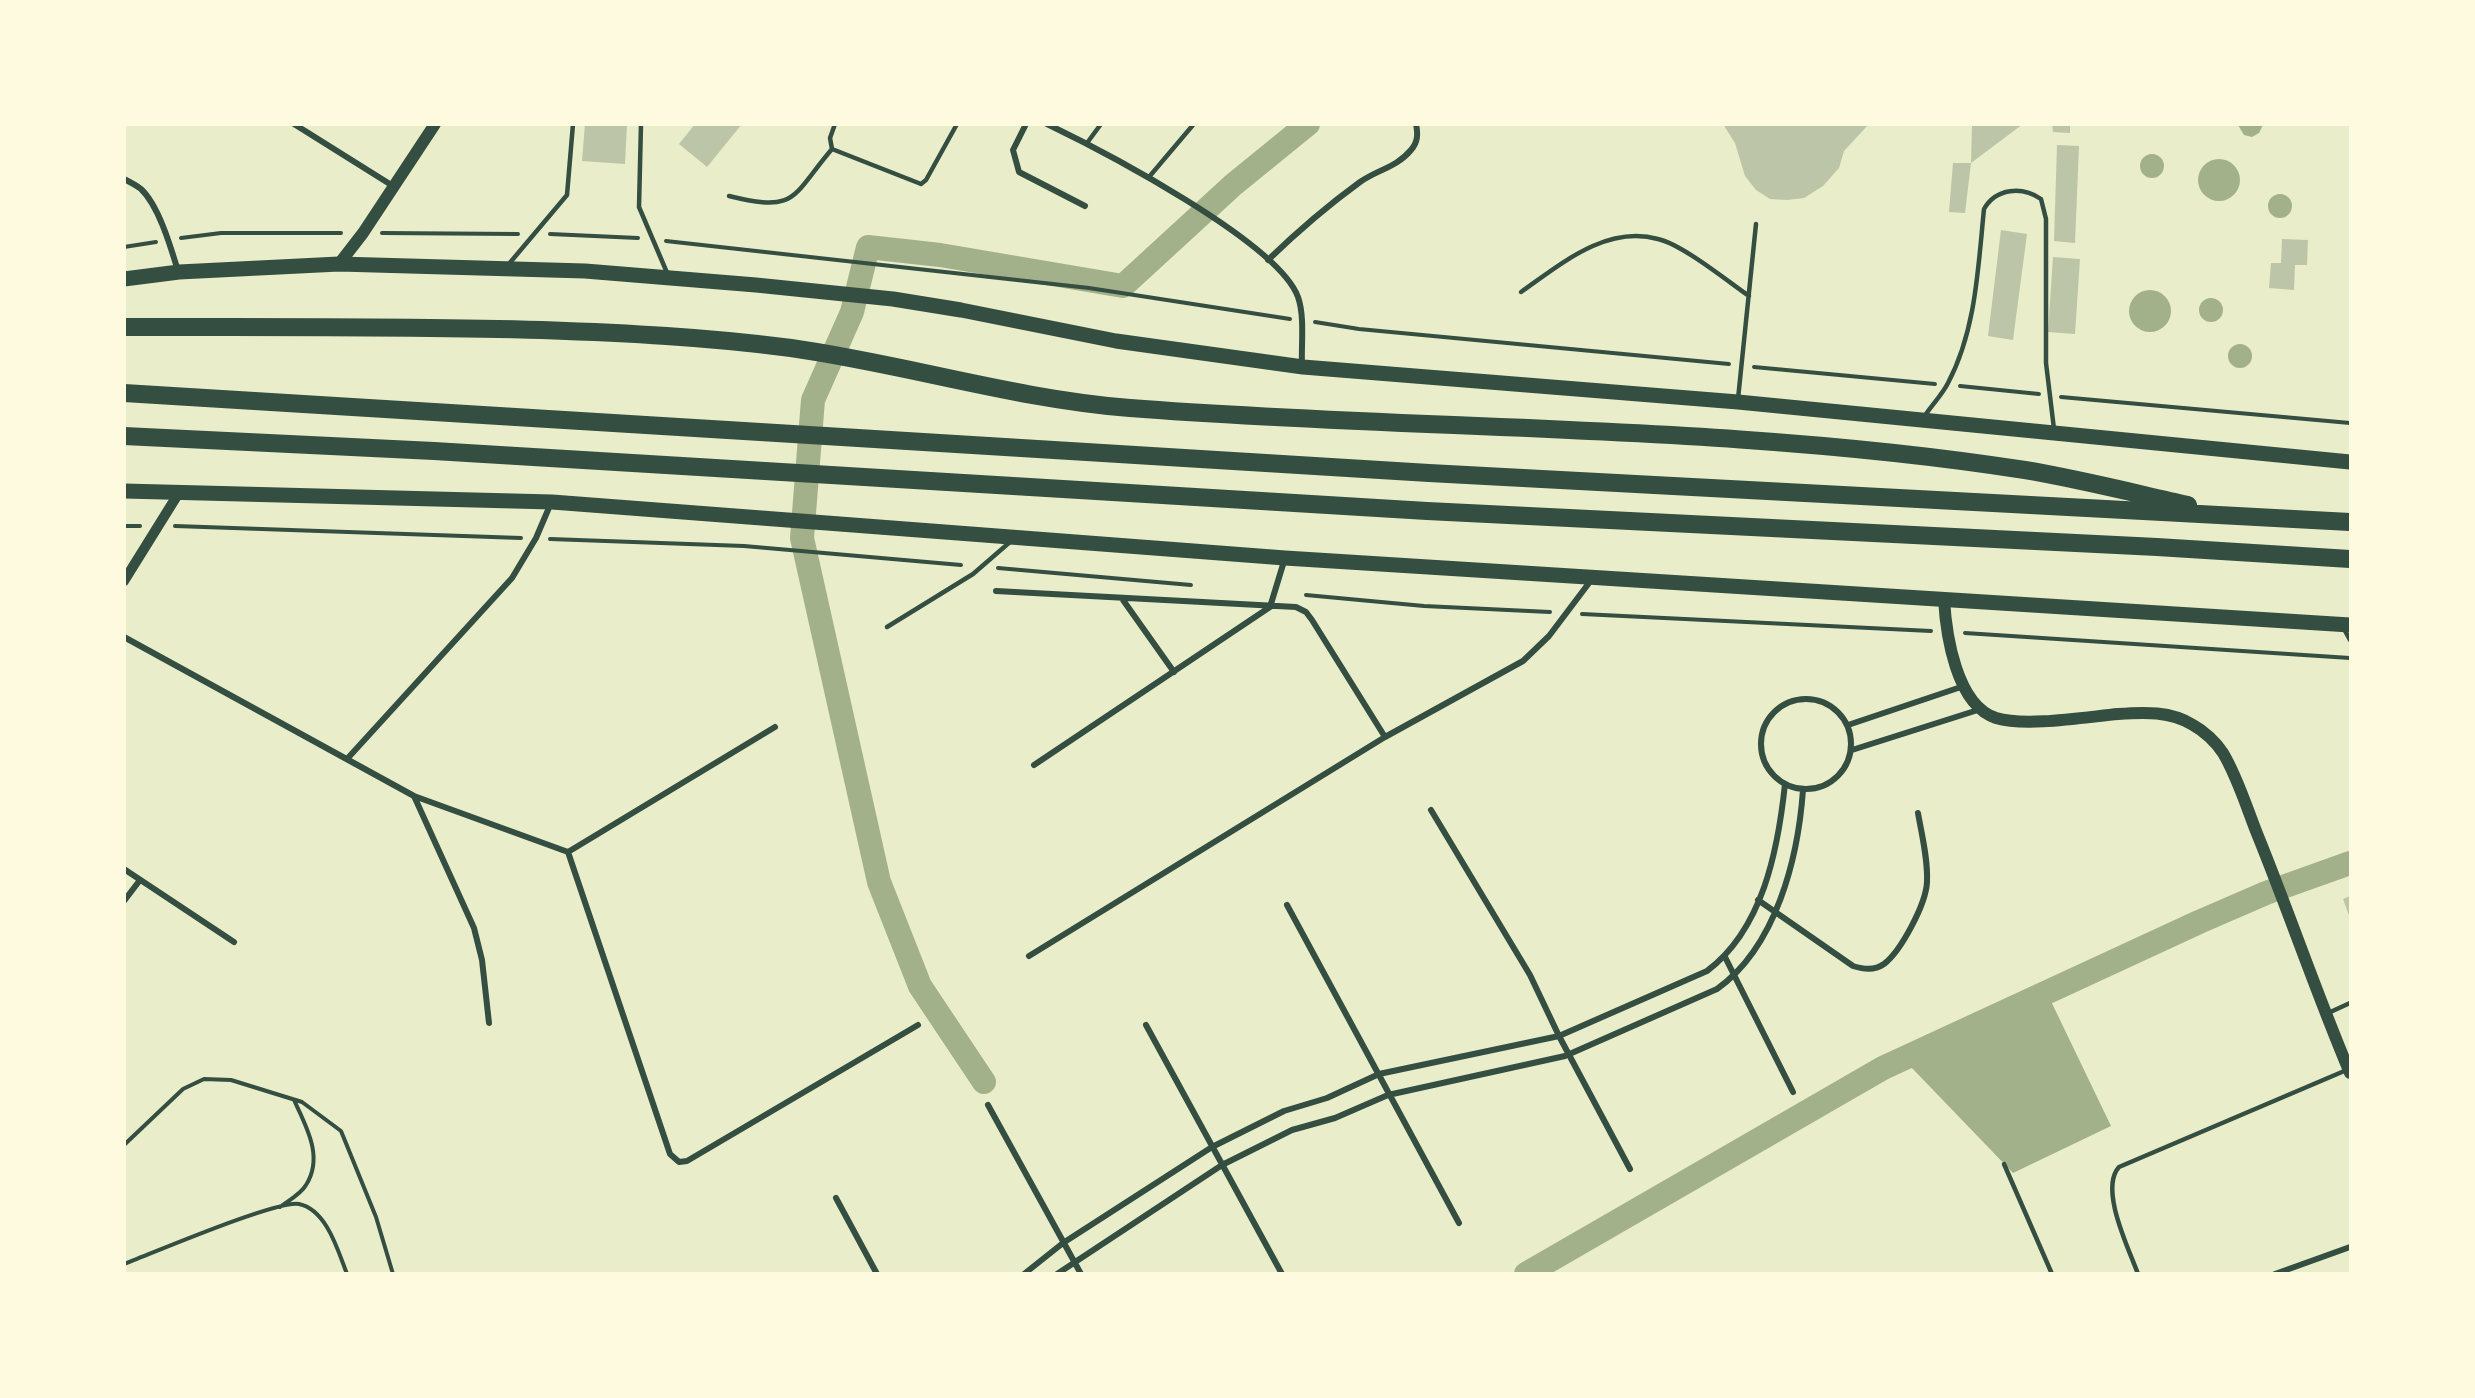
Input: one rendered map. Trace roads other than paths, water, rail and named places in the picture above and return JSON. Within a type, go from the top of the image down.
[{"type":"highway","points":[[124,327],[441,327],[660,334],[816,352],[1022,394],[1121,407],[1248,417],[1642,435],[1837,448],[2028,471],[2246,517]]},
{"type":"highway","points":[[124,393],[1429,473],[2350,522]]},
{"type":"highway","points":[[130,438],[434,451],[1427,511],[2350,559]]},
{"type":"main road","points":[[339,264],[363,233],[435,124]]},
{"type":"main road","points":[[124,279],[178,272],[339,264],[505,269],[669,278],[867,296],[961,310],[1116,341],[1302,367],[1738,402],[2350,462]]},
{"type":"main road","points":[[124,491],[552,502],[784,522],[1285,558],[2346,625]]},
{"type":"main road","points":[[1944,599],[1946,632],[1953,660],[1964,686],[1982,709],[1996,718],[2030,721],[2147,712],[2167,715],[2192,724],[2222,751],[2276,879],[2326,1014],[2350,1070]]},
{"type":"street","points":[[294,124],[393,186]]},
{"type":"street","points":[[1026,124],[1013,150],[1018,172],[1085,206]]},
{"type":"street","points":[[1047,124],[1149,177],[1196,206],[1281,270],[1298,298],[1302,367]]},
{"type":"street","points":[[1268,260],[1322,209],[1365,179],[1396,164],[1413,149],[1418,136],[1416,124]]},
{"type":"street","points":[[124,179],[144,194],[169,240],[178,272]]},
{"type":"street","points":[[124,581],[180,492]]},
{"type":"street","points":[[347,759],[512,578],[536,538],[552,502]]},
{"type":"street","points":[[1034,765],[1270,607],[1285,558]]},
{"type":"street","points":[[1029,956],[1385,737],[1523,661],[1549,636],[1593,579]]},
{"type":"street","points":[[996,591],[1123,600],[1296,607],[1306,612],[1385,737]]},
{"type":"street","points":[[1123,600],[1174,672]]},
{"type":"street","points":[[124,637],[414,796],[568,852]]},
{"type":"street","points":[[1848,725],[1964,686]]},
{"type":"street","points":[[1815,699],[1834,708],[1848,725],[1852,750],[1843,772],[1823,787],[1803,790],[1785,784],[1769,770],[1761,750],[1763,729],[1775,711],[1794,700],[1815,699]]},
{"type":"street","points":[[1852,750],[1982,709]]},
{"type":"street","points":[[568,852],[775,727]]},
{"type":"street","points":[[1024,1274],[1063,1243],[1212,1147],[1284,1111],[1328,1098],[1379,1074],[1558,1036],[1688,980],[1725,957],[1758,900],[1778,842],[1785,784]]},
{"type":"street","points":[[1057,1274],[1074,1260],[1222,1165],[1292,1130],[1335,1118],[1388,1095],[1568,1054],[1696,999],[1735,976],[1756,947],[1775,912],[1794,851],[1803,790]]},
{"type":"street","points":[[414,796],[474,928],[482,960],[489,1023]]},
{"type":"street","points":[[1431,810],[1530,975],[1558,1036],[1630,1169]]},
{"type":"street","points":[[1758,900],[1853,966],[1868,970],[1883,964],[1906,935],[1927,885],[1927,864],[1918,813]]},
{"type":"street","points":[[568,852],[670,1154],[679,1162],[687,1161],[918,1025]]},
{"type":"street","points":[[124,869],[234,942]]},
{"type":"street","points":[[124,902],[140,880]]},
{"type":"street","points":[[1287,905],[1459,1224]]},
{"type":"street","points":[[1725,957],[1793,1092]]},
{"type":"street","points":[[1146,1025],[1282,1274]]},
{"type":"street","points":[[988,1105],[1081,1274]]},
{"type":"street","points":[[836,1198],[877,1274]]},
{"type":"street","points":[[2275,1274],[2350,1247]]},
{"type":"lane","points":[[505,269],[567,195],[573,124]]},
{"type":"lane","points":[[641,124],[639,207],[669,278]]},
{"type":"lane","points":[[729,196],[764,205],[780,204],[794,197],[832,149],[830,138],[835,124]]},
{"type":"lane","points":[[832,149],[921,184],[926,180],[957,124]]},
{"type":"lane","points":[[1087,143],[1101,124]]},
{"type":"lane","points":[[1149,177],[1193,125]]},
{"type":"lane","points":[[1922,419],[1947,385],[1959,357],[1974,305],[1984,209],[1990,199],[2010,190],[2030,192],[2041,199],[2046,219],[2044,324],[2048,395],[2055,432]]},
{"type":"lane","points":[[1738,402],[1756,224]]},
{"type":"lane","points":[[1521,292],[1592,245],[1623,236],[1659,239],[1749,296]]},
{"type":"lane","points":[[887,627],[973,574],[1012,539]]},
{"type":"lane","points":[[2346,625],[2350,639]]},
{"type":"lane","points":[[2326,1014],[2350,1003]]},
{"type":"lane","points":[[2138,1274],[2116,1214],[2111,1190],[2114,1172],[2118,1167],[2350,1070]]},
{"type":"lane","points":[[2004,1164],[2052,1274]]},
{"type":"waterway","points":[[984,1082],[920,986],[879,882],[802,538],[813,400],[852,312],[868,247],[940,255],[1123,286],[1233,185],[1308,124]]},
{"type":"waterway","points":[[1526,1274],[1883,1068],[2199,922],[2266,893],[2350,863]]}]
